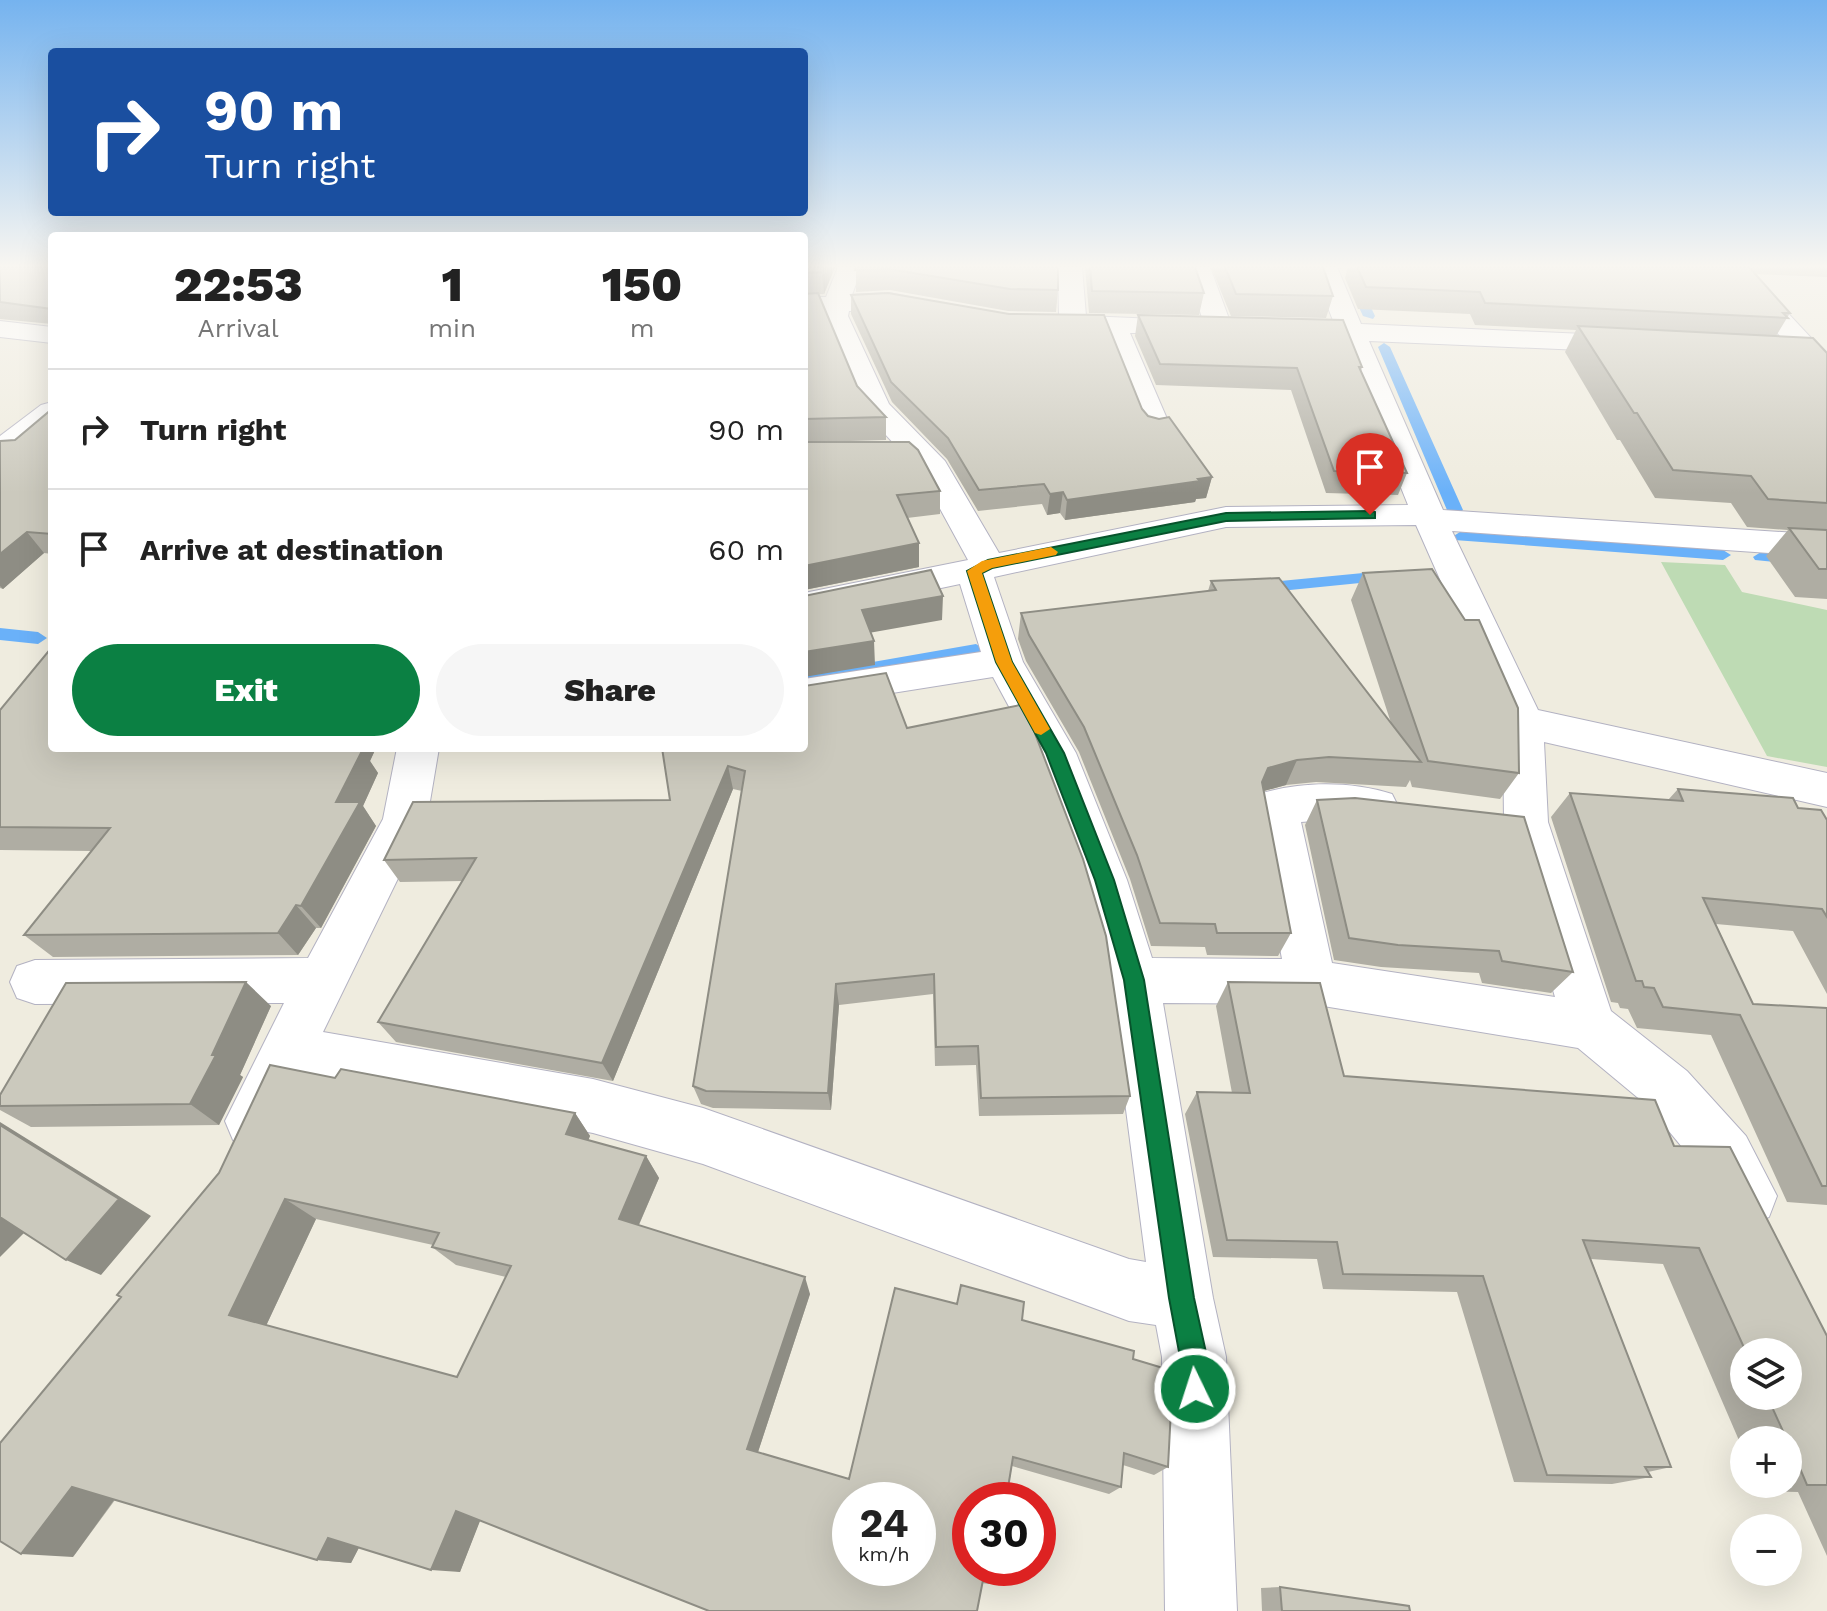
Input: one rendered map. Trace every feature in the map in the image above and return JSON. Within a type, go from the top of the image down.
[{"type":"street","points":[[847,342],[876,408],[934,468],[981,568],[1004,662],[1055,753],[1104,880],[1134,980],[1182,1298],[1194,1357],[1201,1611]]},
{"type":"street","points":[[1120,342],[1156,428]]},
{"type":"street","points":[[1358,342],[1430,517],[1523,722],[1526,822],[1590,1026]]},
{"type":"street","points":[[1581,342],[1653,346]]},
{"type":"street","points":[[1800,342],[1819,363]]},
{"type":"street","points":[[1779,352],[1819,363]]},
{"type":"street","points":[[0,451],[48,414]]},
{"type":"street","points":[[876,453],[919,452]]},
{"type":"street","points":[[808,604],[1226,517],[1430,517],[1827,546]]},
{"type":"street","points":[[808,692],[1004,662]]},
{"type":"street","points":[[1523,722],[1827,790]]},
{"type":"street","points":[[229,1172],[320,980],[405,819],[417,752]]},
{"type":"street","points":[[1311,982],[1276,806],[1342,802],[1419,811]]},
{"type":"street","points":[[1480,817],[1526,822]]},
{"type":"street","points":[[35,982],[320,980]]},
{"type":"street","points":[[1134,980],[1311,982],[1590,1026],[1678,1100],[1726,1156],[1765,1226]]},
{"type":"street","points":[[287,1050],[593,1106],[703,1136],[1129,1290],[1182,1298]]},
{"type":"green space","points":[[1661,562],[1725,565],[1742,592],[1827,610],[1827,767],[1767,756]]},
{"type":"building","points":[[808,342],[839,342],[857,386],[886,417],[808,419]]},
{"type":"building","points":[[873,342],[1115,342],[1142,409],[1148,416],[1159,419],[1169,417],[1212,477],[1067,500],[1063,492],[1050,494],[1044,484],[979,490],[948,438],[891,382]]},
{"type":"building","points":[[1150,342],[1352,342],[1362,367],[1359,367],[1407,473],[1334,471],[1297,368],[1160,364]]},
{"type":"building","points":[[1588,342],[1817,342],[1827,353],[1827,503],[1768,499],[1751,476],[1673,470],[1637,413],[1634,413]]},
{"type":"building","points":[[48,412],[48,534],[27,532],[0,554],[0,441],[15,440]]},
{"type":"building","points":[[808,442],[909,442],[918,450],[940,491],[897,495],[919,543],[808,565]]},
{"type":"building","points":[[1789,528],[1827,530],[1827,569],[1819,569]]},
{"type":"building","points":[[1432,569],[1465,620],[1479,620],[1518,708],[1519,773],[1428,761],[1363,573]]},
{"type":"building","points":[[931,570],[943,596],[862,610],[874,641],[808,651],[808,595]]},
{"type":"building","points":[[1279,578],[1421,762],[1329,757],[1297,760],[1268,768],[1262,782],[1291,933],[1217,933],[1215,924],[1160,923],[1137,855],[1084,727],[1029,635],[1021,613],[1216,590],[1211,581]]},
{"type":"building","points":[[48,652],[48,752],[361,752],[336,802],[360,802],[301,906],[296,905],[278,933],[24,935],[110,828],[0,827],[0,710]]},
{"type":"building","points":[[886,673],[907,728],[1020,705],[1034,731],[1083,859],[1106,936],[1130,1096],[981,1098],[978,1046],[936,1047],[934,974],[836,984],[828,1093],[706,1091],[693,1086],[745,771],[728,766],[602,1063],[378,1022],[476,858],[384,860],[413,802],[670,800],[663,752],[808,752],[808,685]]},
{"type":"building","points":[[1678,789],[1793,798],[1798,808],[1821,810],[1827,820],[1827,917],[1822,909],[1703,898],[1753,1004],[1827,1008],[1827,1186],[1822,1186],[1740,1015],[1663,1007],[1654,988],[1644,987],[1642,981],[1636,981],[1570,793],[1683,801]]},
{"type":"building","points":[[1355,798],[1524,817],[1573,972],[1502,961],[1499,951],[1398,945],[1349,938],[1317,800]]},
{"type":"building","points":[[246,982],[212,1055],[216,1055],[190,1104],[0,1106],[0,1095],[66,983]]},
{"type":"building","points":[[1228,982],[1320,983],[1344,1076],[1655,1100],[1674,1146],[1730,1147],[1827,1336],[1827,1485],[1807,1485],[1802,1473],[1802,1426],[1781,1426],[1773,1410],[1802,1410],[1802,1338],[1740,1338],[1699,1248],[1583,1240],[1671,1467],[1645,1467],[1651,1477],[1547,1475],[1483,1276],[1343,1274],[1337,1242],[1227,1240],[1197,1092],[1250,1093]]},
{"type":"building","points":[[270,1065],[335,1078],[341,1069],[575,1113],[566,1134],[646,1156],[619,1219],[805,1277],[747,1449],[849,1479],[895,1288],[957,1304],[961,1285],[1024,1302],[1022,1320],[1134,1351],[1133,1359],[1173,1371],[1168,1467],[1124,1453],[1121,1487],[1013,1457],[1009,1482],[952,1482],[952,1586],[982,1586],[977,1611],[709,1611],[456,1511],[431,1570],[328,1538],[317,1560],[72,1487],[21,1554],[0,1541],[0,1443],[121,1297],[117,1295],[219,1173]],"holes":[[[285,1199],[439,1233],[432,1247],[511,1266],[457,1377],[229,1315]]]},
{"type":"building","points":[[0,1125],[119,1199],[66,1260],[0,1217]]},
{"type":"building","points":[[1280,1587],[1409,1606],[1410,1611],[1282,1611]]},
{"type":"waterway","points":[[1384,347],[1455,510]]},
{"type":"waterway","points":[[1460,537],[1723,555]]},
{"type":"waterway","points":[[1761,557],[1827,562]]},
{"type":"waterway","points":[[1261,588],[1384,576]]},
{"type":"waterway","points":[[0,634],[38,638]]},
{"type":"waterway","points":[[808,679],[976,650]]},
{"type":"slow traffic","points":[[1041,729],[1004,662],[974,571],[988,564],[1051,552]]},
{"type":"route","points":[[1195,1389],[1194,1357],[1182,1298],[1134,980],[1104,880],[1055,753],[1004,662],[974,571],[988,564],[1226,517],[1370,515]]}]
